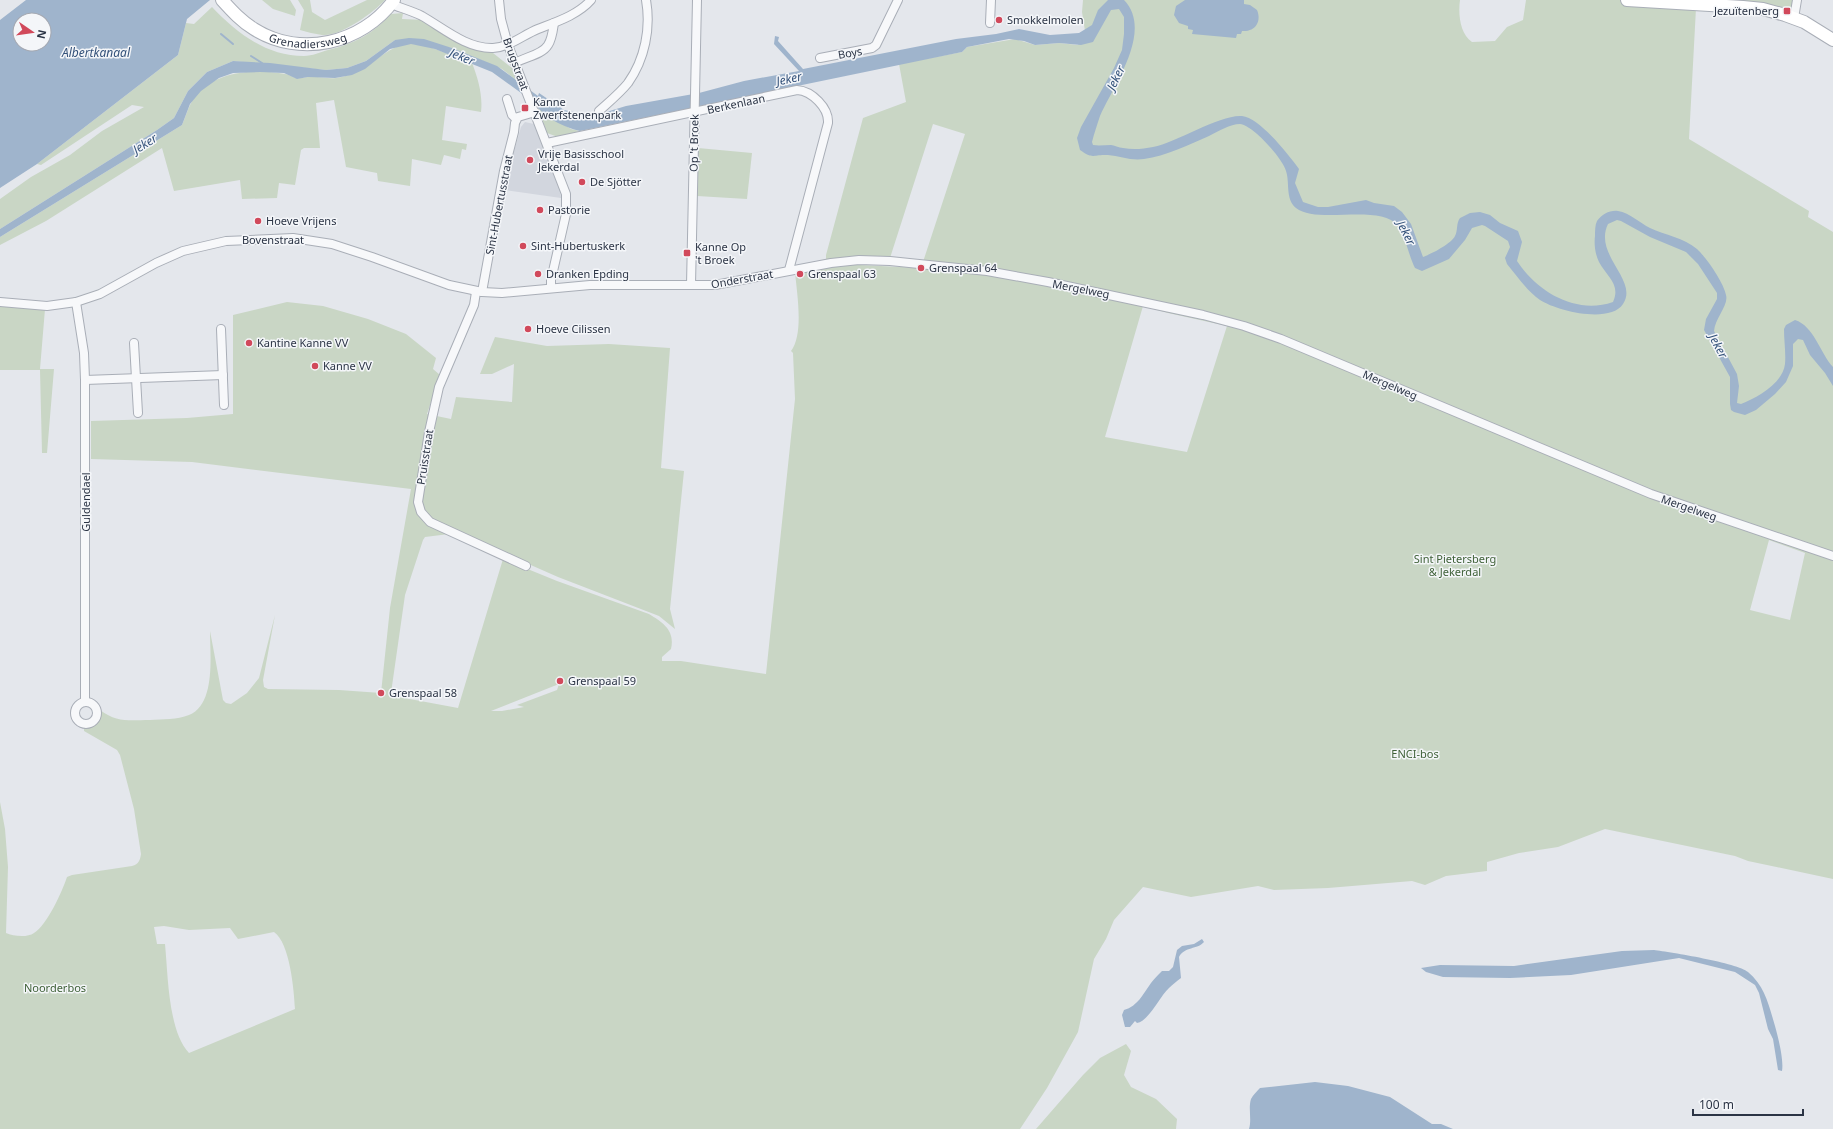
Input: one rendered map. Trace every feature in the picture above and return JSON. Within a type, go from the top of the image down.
[{"type":"main road","name":"Grenadiersweg","points":[[222,0],[244,22],[255,30],[275,39],[305,44],[323,43],[356,33],[374,21],[392,2]]},
{"type":"main road","points":[[1627,0],[1691,2],[1750,7],[1776,12],[1811,26],[1833,40]]},
{"type":"street","name":"Brugstraat","points":[[499,0],[501,19],[508,44],[563,185],[567,205],[551,280],[551,287]]},
{"type":"street","points":[[392,2],[421,15],[458,38],[476,45],[493,48],[508,44],[525,34],[554,23],[581,8],[591,0]]},
{"type":"street","points":[[599,111],[628,82],[640,59],[648,30],[646,0]]},
{"type":"street","name":"Op 't Broek","points":[[691,285],[697,0]]},
{"type":"street","name":"Boys","points":[[820,58],[872,48],[876,45],[898,0]]},
{"type":"street","points":[[990,23],[991,0]]},
{"type":"street","points":[[1794,18],[1797,0]]},
{"type":"street","points":[[515,63],[523,58],[543,51],[549,44],[554,23]]},
{"type":"street","name":"Berkenlaan","points":[[547,143],[797,90],[807,92],[828,113],[828,123],[789,270]]},
{"type":"street","points":[[507,100],[512,115],[516,119],[535,112]]},
{"type":"street","name":"Sint-Hubertusstraat","points":[[479,292],[516,119]]},
{"type":"street","name":"Bovenstraat","points":[[0,302],[47,306],[76,302],[100,294],[156,263],[183,251],[226,241],[284,238],[311,240],[332,244],[450,285],[479,292],[502,292],[551,287]]},
{"type":"street","name":"Onderstraat","points":[[551,287],[590,285],[691,285],[734,282],[789,270],[859,260],[890,261],[932,266]]},
{"type":"street","name":"Mergelweg","points":[[932,266],[987,271],[1048,282],[1244,326],[1281,339],[1651,494],[1833,556]]},
{"type":"street","name":"Pruisstraat","points":[[479,292],[439,387],[429,432],[418,502],[421,512],[426,519],[434,525],[526,566]]},
{"type":"street","name":"Guldendael","points":[[76,302],[84,353],[86,380],[85,702]]},
{"type":"street","points":[[221,329],[224,405]]},
{"type":"street","points":[[134,342],[138,413]]},
{"type":"street","points":[[86,380],[223,375]]},
{"type":"shaded area","name":"Vrije Basisschool Jekerdal","points":[[525,122],[534,124],[560,187],[561,198],[504,190],[521,127]]},
{"type":"green space","points":[[262,0],[290,0],[296,10],[295,16],[273,9]]},
{"type":"green space","points":[[298,0],[310,0],[312,12],[325,20],[367,0],[385,0],[365,17],[347,28],[329,35],[322,35],[300,30],[304,10]]},
{"type":"green space","name":"Sint Pietersberg & Jekerdal","points":[[1083,0],[1460,0],[1459,11],[1462,29],[1472,42],[1495,41],[1507,27],[1523,20],[1526,0],[1801,0],[1799,14],[1696,8],[1689,139],[1809,211],[1808,217],[1833,232],[1833,879],[1748,861],[1735,856],[1605,829],[1558,847],[1519,853],[1487,862],[1487,871],[1446,876],[1425,885],[1412,881],[1328,888],[1274,890],[1258,886],[1191,897],[1143,887],[1114,920],[1106,939],[1094,959],[1078,1032],[1047,1088],[1020,1129],[0,1129],[0,802],[5,829],[8,867],[6,933],[16,936],[28,936],[39,929],[49,916],[62,891],[67,877],[132,866],[139,862],[141,854],[134,809],[120,755],[117,750],[84,731],[84,727],[94,725],[96,723],[100,710],[118,719],[136,720],[180,718],[189,715],[198,709],[204,701],[210,678],[210,631],[223,700],[226,703],[231,704],[247,693],[259,678],[275,615],[263,680],[264,687],[268,689],[339,690],[381,693],[390,608],[411,489],[192,462],[91,459],[91,421],[187,418],[233,414],[233,315],[287,302],[323,306],[368,319],[406,334],[436,358],[433,369],[440,375],[427,414],[451,419],[456,397],[512,402],[514,364],[492,374],[480,374],[495,337],[547,346],[609,344],[670,348],[661,468],[684,471],[670,609],[675,629],[659,616],[558,577],[481,543],[449,534],[425,537],[405,595],[391,693],[396,693],[399,697],[458,708],[503,559],[654,617],[664,624],[670,632],[671,637],[671,649],[662,657],[662,661],[681,661],[766,674],[795,399],[793,353],[791,351],[795,344],[797,335],[799,313],[795,272],[805,272],[840,264],[921,268],[965,134],[933,124],[890,258],[826,260],[826,255],[863,118],[906,102],[899,64],[962,52],[967,47],[1015,39],[1035,45],[1059,43],[1078,45],[1085,31],[1082,12]],"holes":[[[1143,306],[1227,326],[1187,452],[1105,437]],[[1769,540],[1805,553],[1790,620],[1750,610]],[[559,684],[557,690],[517,705],[524,707],[502,711],[491,711]],[[164,926],[189,930],[230,928],[238,939],[274,932],[284,946],[287,956],[294,990],[295,1009],[189,1053],[182,1043],[173,1017],[168,986],[165,944],[157,944],[154,927]]]},
{"type":"green space","points":[[212,7],[232,26],[253,41],[277,52],[304,56],[346,45],[363,37],[378,27],[391,14],[403,13],[402,19],[425,20],[466,44],[493,53],[512,68],[516,80],[502,69],[452,48],[395,40],[366,61],[347,68],[326,70],[233,61],[207,72],[188,91],[174,118],[0,229],[0,199],[31,177],[70,155],[102,131],[144,107],[132,105],[41,165],[37,164],[178,55],[186,23],[194,24]]},
{"type":"green space","points":[[403,44],[429,47],[472,63],[481,93],[481,112],[446,106],[442,140],[467,144],[466,150],[462,149],[460,159],[444,155],[441,165],[412,159],[410,186],[378,181],[377,173],[346,167],[334,100],[316,103],[320,148],[304,148],[301,150],[295,185],[279,183],[277,198],[242,199],[240,180],[174,191],[162,148],[46,221],[0,245],[0,237],[182,125],[190,105],[198,94],[208,85],[219,79],[232,74],[245,72],[272,72],[286,74],[295,78],[336,78],[347,76],[364,68],[394,48]]},
{"type":"green space","points":[[538,108],[571,129],[580,131],[558,137],[547,133]]},
{"type":"green space","points":[[698,148],[752,153],[747,199],[697,196]]},
{"type":"green space","points":[[0,304],[45,309],[40,369],[54,369],[47,453],[42,453],[40,370],[0,370]]},
{"type":"green space","points":[[1126,1044],[1131,1051],[1124,1075],[1131,1087],[1156,1099],[1177,1119],[1176,1129],[1036,1129],[1083,1075],[1100,1058]]},
{"type":"water","name":"Albertkanaal","points":[[26,0],[210,0],[187,19],[178,55],[37,164],[0,188],[0,20]]},
{"type":"water","name":"Jeker","points":[[1108,0],[1124,0],[1132,13],[1135,27],[1133,42],[1128,58],[1100,116],[1092,142],[1093,145],[1111,145],[1130,149],[1149,148],[1174,140],[1223,119],[1242,116],[1249,118],[1274,138],[1299,169],[1295,183],[1303,202],[1318,207],[1328,207],[1366,200],[1374,203],[1394,206],[1402,212],[1411,224],[1423,257],[1431,254],[1453,239],[1456,234],[1460,218],[1470,213],[1480,212],[1490,215],[1500,223],[1518,231],[1522,242],[1517,261],[1535,282],[1546,291],[1559,298],[1572,303],[1585,305],[1599,305],[1613,302],[1615,296],[1614,285],[1599,262],[1596,252],[1595,228],[1597,221],[1604,214],[1612,211],[1622,212],[1650,228],[1692,245],[1714,270],[1725,290],[1726,303],[1714,331],[1737,374],[1739,386],[1737,403],[1741,404],[1761,394],[1780,377],[1785,364],[1784,329],[1786,325],[1795,320],[1802,323],[1812,334],[1833,367],[1833,386],[1825,373],[1810,355],[1803,340],[1798,339],[1793,344],[1793,366],[1786,382],[1775,394],[1756,410],[1745,415],[1731,410],[1730,377],[1704,330],[1706,319],[1717,299],[1717,293],[1698,264],[1686,252],[1650,237],[1621,221],[1617,220],[1608,224],[1605,235],[1606,246],[1610,257],[1625,286],[1626,295],[1623,304],[1616,310],[1607,313],[1583,314],[1558,308],[1540,300],[1535,296],[1522,283],[1507,264],[1505,258],[1510,247],[1508,241],[1485,226],[1482,225],[1472,228],[1465,240],[1449,259],[1422,271],[1415,268],[1405,240],[1398,226],[1389,219],[1363,215],[1318,215],[1306,213],[1296,208],[1290,200],[1286,171],[1274,151],[1252,130],[1240,124],[1228,126],[1169,153],[1152,158],[1135,159],[1108,155],[1088,155],[1080,150],[1077,138],[1081,127],[1114,68],[1122,50],[1124,17],[1119,9],[1111,10],[1093,42],[1081,45],[1059,43],[1035,45],[1024,41],[1009,39],[967,47],[962,52],[580,131],[561,125],[543,113],[535,103],[492,72],[435,49],[411,44],[390,49],[365,69],[352,75],[335,78],[308,77],[297,79],[284,73],[233,73],[219,78],[201,91],[190,104],[182,125],[0,237],[0,229],[174,118],[188,91],[207,72],[233,61],[270,63],[326,70],[347,68],[366,61],[395,40],[409,38],[424,39],[452,48],[497,66],[538,96],[539,93],[564,110],[588,115],[603,113],[626,106],[699,93],[744,81],[799,71],[774,44],[775,36],[779,37],[778,41],[803,69],[956,39],[996,34],[1019,29],[1050,35],[1079,33],[1092,25],[1098,10]]},
{"type":"water","points":[[1185,0],[1244,0],[1244,4],[1250,5],[1257,10],[1259,18],[1258,22],[1251,30],[1242,31],[1241,34],[1237,34],[1236,38],[1192,34],[1193,30],[1188,29],[1188,26],[1179,23],[1174,15],[1176,6]]},
{"type":"water","points":[[1202,939],[1204,942],[1184,951],[1179,957],[1181,978],[1172,985],[1146,1018],[1137,1023],[1135,1021],[1130,1027],[1125,1027],[1122,1015],[1124,1010],[1137,1003],[1162,971],[1169,971],[1173,967],[1177,950],[1182,946],[1194,944]]},
{"type":"water","points":[[1654,950],[1688,955],[1731,965],[1748,972],[1759,984],[1768,1004],[1780,1048],[1782,1071],[1778,1070],[1773,1039],[1768,1029],[1759,993],[1755,985],[1735,972],[1679,958],[1571,975],[1510,978],[1443,977],[1426,972],[1421,968],[1440,965],[1514,966],[1622,951]]},
{"type":"water","points":[[1315,1082],[1348,1086],[1390,1097],[1432,1124],[1441,1124],[1453,1129],[1249,1129],[1251,1099],[1260,1088]]},
{"type":"waterway","points":[[221,34],[233,44]]},
{"type":"waterway","points":[[251,56],[262,63]]},
{"type":"place","name":"Jezuïtenberg","points":[[1787,11]]},
{"type":"place","name":"Smokkelmolen","points":[[999,20]]},
{"type":"place","name":"Kanne Zwerfstenenpark","points":[[525,108]]},
{"type":"place","name":"Vrije Basisschool Jekerdal","points":[[530,160]]},
{"type":"place","name":"De Sjötter","points":[[582,182]]},
{"type":"place","name":"Pastorie","points":[[540,210]]},
{"type":"place","name":"Hoeve Vrijens","points":[[258,221]]},
{"type":"place","name":"Sint-Hubertuskerk","points":[[523,246]]},
{"type":"place","name":"Kanne Op 't Broek","points":[[687,253]]},
{"type":"place","name":"Grenspaal 64","points":[[921,268]]},
{"type":"place","name":"Dranken Epding","points":[[538,274]]},
{"type":"place","name":"Grenspaal 63","points":[[800,274]]},
{"type":"place","name":"Hoeve Cilissen","points":[[528,329]]},
{"type":"place","name":"Kantine Kanne VV","points":[[249,343]]},
{"type":"place","name":"Kanne VV","points":[[315,366]]},
{"type":"place","name":"Grenspaal 59","points":[[560,681]]},
{"type":"place","name":"Grenspaal 58","points":[[381,693]]},
{"type":"park label","name":"ENCI-bos","points":[[1415,754]]},
{"type":"park label","name":"Noorderbos","points":[[55,988]]}]
